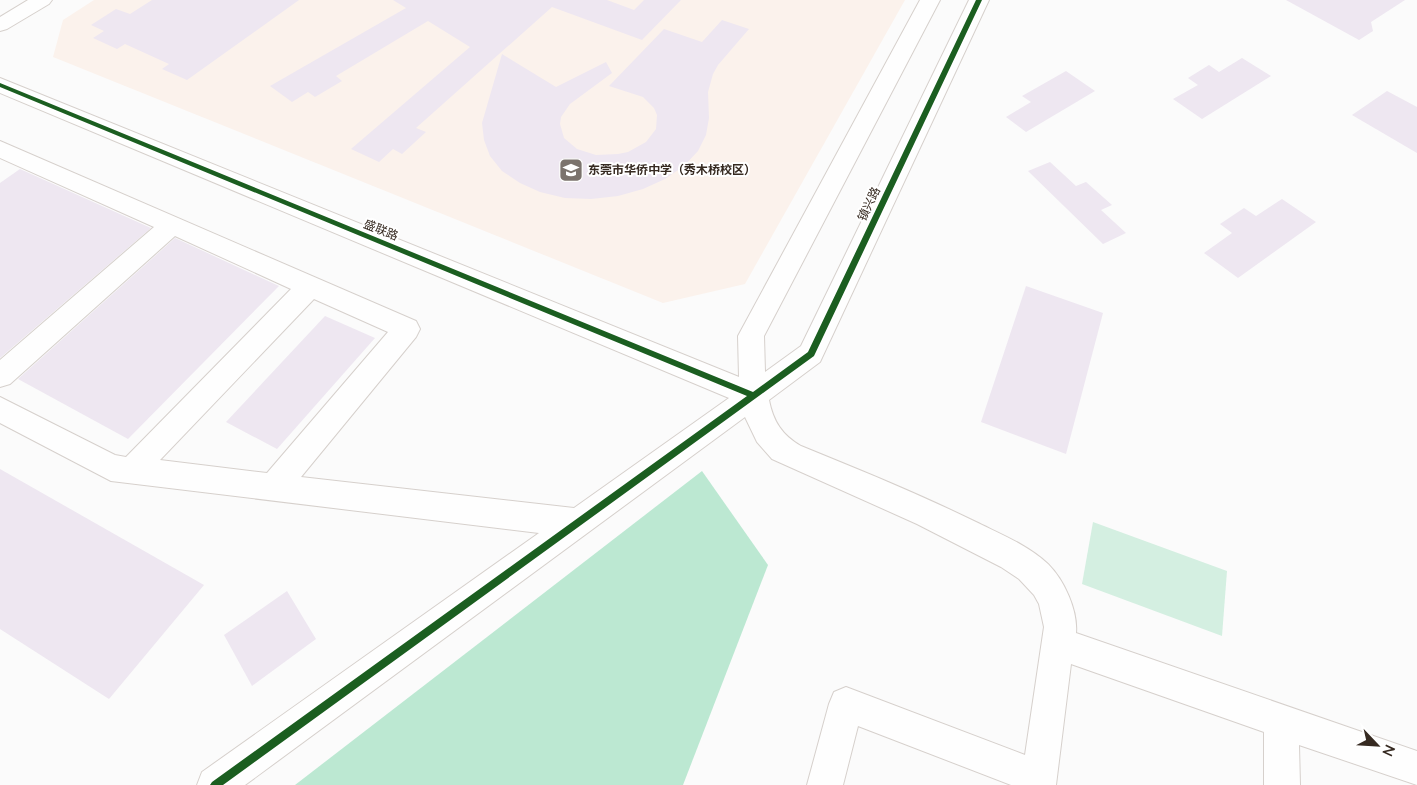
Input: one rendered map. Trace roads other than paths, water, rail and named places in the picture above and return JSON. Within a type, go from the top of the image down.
[{"type":"street","points":[[0,25],[42,0]]},
{"type":"street","points":[[824,785],[846,704],[1038,782],[1058,643],[1060,627],[1058,611],[1045,583],[1033,572],[998,549],[924,512],[791,455],[775,444],[765,428],[753,396],[751,336],[930,0]]},
{"type":"street","name":"镇兴路","points":[[215,785],[811,354],[979,0]]},
{"type":"street","name":"盛联路","points":[[0,85],[753,396]]},
{"type":"street","points":[[3,153],[407,329],[274,487]]},
{"type":"street","points":[[0,376],[172,225]]},
{"type":"street","points":[[132,470],[310,286]]},
{"type":"street","points":[[0,409],[100,464],[111,468],[577,523]]},
{"type":"street","points":[[1058,643],[1417,769]]},
{"type":"street","points":[[1281,722],[1282,785]]},
{"type":"place","name":"东莞市华侨中学（秀木桥校区）","points":[[571,170]]}]
